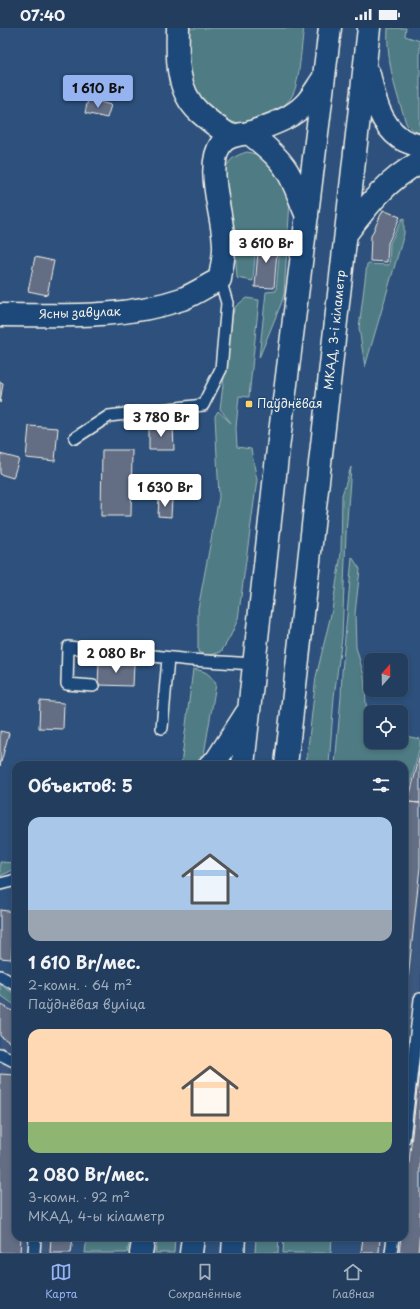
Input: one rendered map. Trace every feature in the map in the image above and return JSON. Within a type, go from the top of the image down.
[{"type":"main road","points":[[178,28],[177,54],[179,74],[186,94],[198,111],[268,148],[281,162],[291,178],[307,217]]},
{"type":"main road","points":[[243,761],[277,457],[330,28]]},
{"type":"main road","name":"МКАД, 3-і кіламетр","points":[[286,761],[369,28]]},
{"type":"main road","points":[[365,60],[376,106],[386,124],[400,138],[420,146]]},
{"type":"main road","points":[[220,279],[224,248],[215,180],[215,167],[216,156],[221,144],[240,134],[279,122],[294,114],[307,102],[325,77]]},
{"type":"main road","points":[[345,235],[369,203],[390,182],[420,162]]},
{"type":"main road","name":"Ясны завулак","points":[[0,314],[92,315],[141,310],[183,298],[220,279]]},
{"type":"main road","points":[[216,761],[248,712]]},
{"type":"main road","points":[[141,1253],[143,1241]]},
{"type":"main road","points":[[191,1253],[192,1241]]},
{"type":"main road","points":[[232,1253],[234,1241]]},
{"type":"lane","points":[[75,438],[109,416],[203,405],[221,369],[227,303],[220,279]]},
{"type":"lane","points":[[93,686],[67,684],[68,647],[168,658],[253,664]]},
{"type":"lane","points":[[162,728],[168,658]]},
{"type":"lane","points":[[0,884],[12,881]]},
{"type":"lane","points":[[0,976],[12,983]]},
{"type":"lane","points":[[408,1104],[420,999]]},
{"type":"lane","points":[[0,1054],[12,1060]]},
{"type":"lane","points":[[34,1253],[35,1241]]},
{"type":"lane","points":[[391,1253],[392,1241]]},
{"type":"shaded area","points":[[420,733],[420,1253],[361,1253],[362,1241],[408,1241],[408,802]]},
{"type":"shaded area","points":[[0,997],[12,1004],[12,1241],[72,1241],[71,1253],[0,1253]]},
{"type":"green space","points":[[187,28],[304,28],[297,80],[290,99],[284,106],[251,121],[233,122],[219,117],[206,105],[195,88],[189,74],[187,61]]},
{"type":"green space","points":[[388,28],[406,28],[405,36],[420,41],[420,133],[411,129],[405,121],[389,60]]},
{"type":"green space","points":[[247,152],[260,155],[276,168],[290,201],[284,294],[259,358],[266,292],[276,291],[281,234],[257,232],[253,281],[237,278],[234,232],[223,173],[232,159]]},
{"type":"green space","points":[[404,218],[404,234],[365,367],[359,328],[367,264],[389,265],[390,243],[402,219]]},
{"type":"green space","points":[[246,298],[259,300],[249,397],[239,396],[236,428],[237,447],[251,449],[257,480],[238,619],[221,652],[208,656],[198,652],[198,609],[219,497],[215,416],[218,411],[231,423],[220,409],[231,320],[235,307]]},
{"type":"green space","points":[[351,467],[346,534],[342,637],[334,697],[329,761],[306,761],[316,677],[332,610],[341,554],[342,495]]},
{"type":"green space","points":[[352,557],[360,569],[355,614],[356,647],[364,676],[364,697],[366,697],[366,705],[364,705],[364,749],[408,749],[408,736],[420,739],[420,747],[408,793],[408,761],[335,761]]},
{"type":"green space","points":[[193,669],[207,673],[216,684],[203,760],[182,761]]},
{"type":"green space","points":[[0,862],[12,863],[12,870],[0,876]]},
{"type":"green space","points":[[0,984],[12,992],[12,1003],[0,995]]},
{"type":"green space","points":[[86,1241],[130,1241],[127,1253],[85,1253]]},
{"type":"green space","points":[[157,1241],[175,1241],[174,1253],[155,1253]]},
{"type":"green space","points":[[256,1241],[279,1241],[278,1253],[255,1253]]},
{"type":"green space","points":[[284,1241],[332,1241],[331,1253],[283,1253]]},
{"type":"building","points":[[88,99],[111,105],[107,118],[85,113]]},
{"type":"building","points":[[383,210],[400,217],[388,243],[387,262],[370,261],[371,236]]},
{"type":"building","points":[[259,239],[278,240],[274,288],[255,287]]},
{"type":"building","points":[[35,257],[54,261],[47,295],[28,291]]},
{"type":"building","points":[[0,382],[3,383],[0,403]]},
{"type":"building","points":[[173,425],[174,450],[149,450],[149,426]]},
{"type":"building","points":[[29,426],[58,428],[55,461],[26,458]]},
{"type":"building","points":[[102,450],[132,450],[131,516],[101,516]]},
{"type":"building","points":[[0,454],[19,459],[13,478],[0,474]]},
{"type":"building","points":[[159,498],[172,499],[171,517],[158,516]]},
{"type":"building","points":[[99,663],[134,664],[133,686],[98,685]]},
{"type":"building","points":[[40,701],[64,703],[63,729],[39,728]]},
{"type":"building","points":[[0,731],[9,733],[0,766]]},
{"type":"building","points":[[420,756],[420,803],[408,802],[419,759]]},
{"type":"building","points":[[408,802],[420,803],[420,867],[408,979]]},
{"type":"building","points":[[0,910],[12,912],[11,959],[0,958]]},
{"type":"building","points":[[0,1004],[12,1011],[12,1044],[0,1036]]},
{"type":"building","points":[[420,1061],[420,1230],[418,1253],[399,1253],[400,1241],[408,1241],[408,1172]]},
{"type":"building","points":[[0,1074],[12,1075],[12,1241],[21,1241],[20,1253],[0,1253]]},
{"type":"building","points":[[51,1241],[72,1241],[71,1253],[50,1253]]},
{"type":"building","points":[[362,1241],[380,1241],[379,1253],[361,1253]]},
{"type":"place","name":"Паўднёвая","points":[[249,404]]}]
